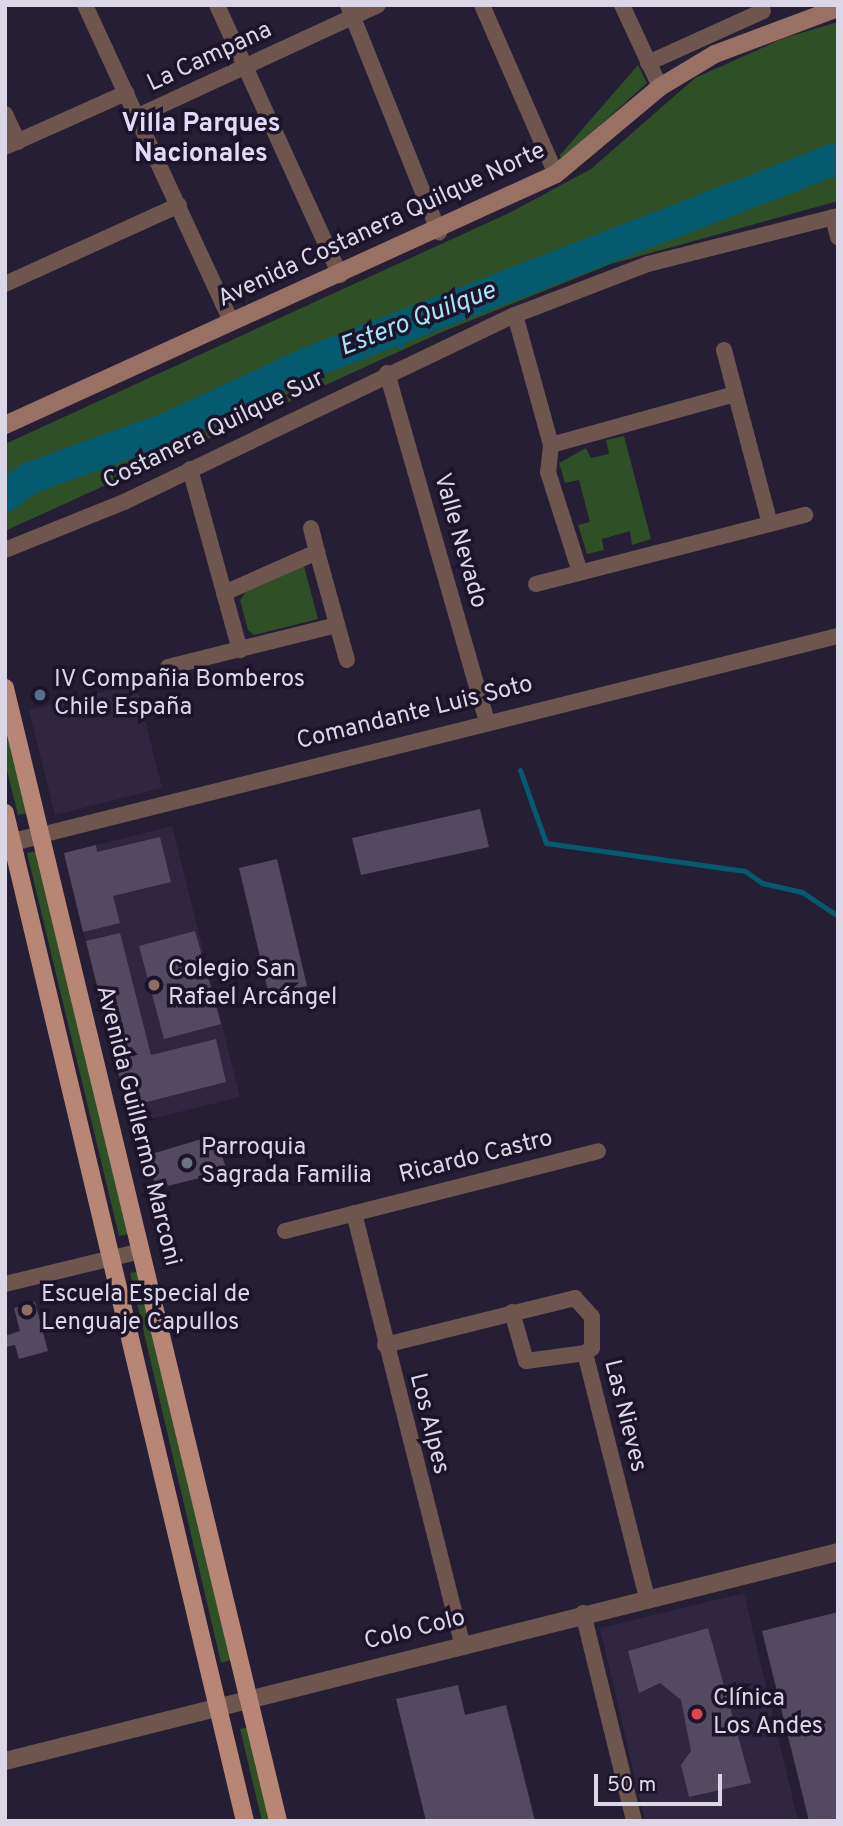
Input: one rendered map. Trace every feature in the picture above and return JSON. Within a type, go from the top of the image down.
[{"type":"main road","name":"Avenida Costanera Quilque Norte","points":[[5,425],[439,232],[555,174],[660,87],[715,54],[771,30],[838,8]]},
{"type":"main road","name":"Avenida Guillermo Marconi","points":[[6,695],[278,1821]]},
{"type":"main road","points":[[5,813],[9,843],[245,1821]]},
{"type":"street","points":[[85,5],[232,323]]},
{"type":"street","points":[[217,5],[340,275]]},
{"type":"street","name":"La Campana","points":[[138,116],[245,67],[351,11],[378,5]]},
{"type":"street","points":[[482,5],[555,174]]},
{"type":"street","points":[[622,5],[660,87]]},
{"type":"street","points":[[648,63],[762,8],[771,30]]},
{"type":"street","points":[[351,11],[439,232]]},
{"type":"street","name":"La Campana","points":[[12,144],[127,93]]},
{"type":"street","points":[[5,114],[12,144]]},
{"type":"street","points":[[5,284],[179,205]]},
{"type":"street","points":[[835,217],[838,237]]},
{"type":"street","name":"Costanera Quilque Sur","points":[[5,550],[190,469],[387,373],[515,315],[671,257],[835,217]]},
{"type":"street","points":[[515,315],[551,445],[548,472],[580,572]]},
{"type":"street","points":[[723,350],[770,524]]},
{"type":"street","name":"Valle Nevado","points":[[387,373],[487,722]]},
{"type":"street","points":[[551,445],[735,394]]},
{"type":"street","points":[[190,469],[240,650]]},
{"type":"street","points":[[536,584],[805,515]]},
{"type":"street","points":[[311,528],[346,660]]},
{"type":"street","points":[[224,593],[317,552]]},
{"type":"street","points":[[168,667],[337,625]]},
{"type":"street","name":"Comandante Luis Soto","points":[[9,843],[838,636]]},
{"type":"street","name":"Ricardo Castro","points":[[285,1231],[598,1151]]},
{"type":"street","name":"Los Alpes","points":[[354,1213],[462,1644]]},
{"type":"street","points":[[5,1284],[141,1251]]},
{"type":"street","points":[[385,1345],[575,1298],[592,1317],[592,1348],[585,1353]]},
{"type":"street","name":"Las Nieves","points":[[512,1312],[526,1361],[585,1353],[647,1598]]},
{"type":"street","name":"Colo Colo","points":[[7,1756],[218,1707],[583,1613],[838,1552]]},
{"type":"street","points":[[583,1613],[634,1821]]},
{"type":"shaded area","points":[[136,684],[162,788],[55,815],[29,710]]},
{"type":"shaded area","name":"Colegio San Rafael Arcángel","points":[[172,826],[240,1097],[131,1124],[64,853]]},
{"type":"shaded area","name":"Clínica Los Andes","points":[[744,1593],[798,1821],[645,1821],[600,1628]]},
{"type":"green space","points":[[838,22],[838,201],[611,264],[442,332],[5,531],[5,444],[511,212],[591,169],[695,78],[784,38]]},
{"type":"green space","points":[[638,65],[647,83],[561,160],[560,155]]},
{"type":"green space","points":[[624,436],[651,539],[632,545],[630,531],[602,539],[604,550],[587,554],[578,525],[590,522],[579,480],[565,483],[559,463],[586,448],[591,458],[609,454],[606,440]]},
{"type":"green space","points":[[304,566],[318,619],[254,635],[248,630],[240,600],[246,592]]},
{"type":"green space","points":[[5,723],[27,813],[18,815],[5,763]]},
{"type":"green space","points":[[37,851],[129,1234],[119,1236],[27,853]]},
{"type":"green space","points":[[139,1271],[233,1659],[221,1663],[130,1273]]},
{"type":"green space","points":[[249,1727],[271,1821],[262,1821],[240,1729]]},
{"type":"building","points":[[480,809],[489,847],[361,875],[352,838]]},
{"type":"building","points":[[160,837],[171,882],[113,896],[120,923],[83,932],[64,853],[96,845],[97,852]]},
{"type":"building","points":[[277,859],[307,986],[269,995],[239,868]]},
{"type":"building","points":[[195,931],[221,1024],[164,1039],[139,946]]},
{"type":"building","points":[[120,933],[151,1055],[216,1039],[226,1082],[127,1107],[86,941]]},
{"type":"building","name":"Parroquia Sagrada Familia","points":[[215,1135],[227,1171],[156,1189],[148,1155]]},
{"type":"building","points":[[35,1302],[48,1351],[19,1359],[15,1345],[6,1347],[5,1336],[20,1331],[14,1308]]},
{"type":"building","points":[[838,1612],[838,1821],[809,1821],[762,1631]]},
{"type":"building","points":[[708,1628],[751,1783],[689,1797],[681,1765],[691,1751],[681,1700],[660,1683],[639,1693],[628,1651]]},
{"type":"building","points":[[458,1685],[465,1715],[506,1705],[535,1821],[426,1821],[396,1699]]},
{"type":"waterway","name":"Estero Quilque","points":[[5,496],[30,478],[171,427],[306,364],[838,158]]},
{"type":"waterway","points":[[382,334],[401,346]]},
{"type":"waterway","points":[[520,770],[546,843],[745,871],[762,883],[802,892],[838,916]]},
{"type":"place","name":"IV Compañia Bomberos Chile España","points":[[40,695]]},
{"type":"place","name":"Colegio San Rafael Arcángel","points":[[154,985]]},
{"type":"place","name":"Parroquia Sagrada Familia","points":[[187,1163]]},
{"type":"place","name":"Escuela Especial de Lenguaje Capullos","points":[[27,1310]]},
{"type":"place","name":"Clínica Los Andes","points":[[697,1714]]},
{"type":"district","name":"Villa Parques Nacionales","points":[[201,140]]}]
